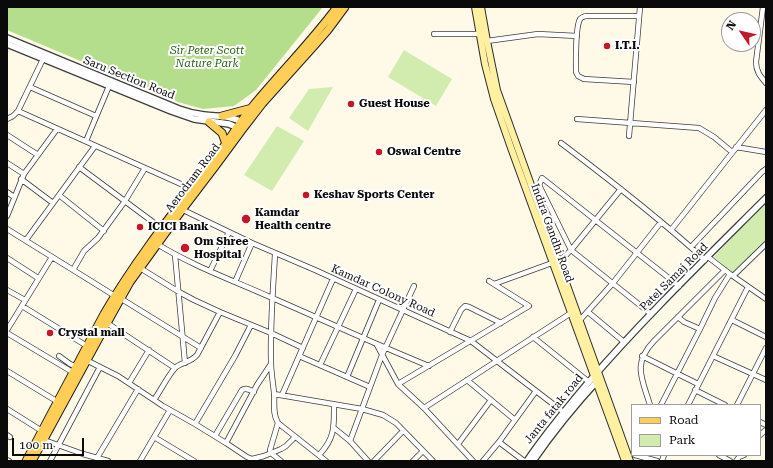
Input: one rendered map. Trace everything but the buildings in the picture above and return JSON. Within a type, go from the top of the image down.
[{"type":"main road","name":"Aerodram Road","points":[[26,461],[87,346],[162,228],[221,160],[252,108],[314,37],[337,7]]},
{"type":"main road","name":"Aerodram Road","points":[[32,461],[107,323],[117,297],[157,244],[192,188],[226,144],[315,46],[345,7]]},
{"type":"main road","name":"Indira Gandhi Road","points":[[475,7],[485,64],[494,99],[511,148],[580,320],[625,461]]},
{"type":"main road","name":"Indira Gandhi Road","points":[[482,7],[497,90],[556,262],[571,313],[630,461]]},
{"type":"main road","points":[[222,116],[252,108]]},
{"type":"main road","points":[[210,122],[222,133],[226,144]]},
{"type":"street","points":[[629,136],[640,7]]},
{"type":"street","points":[[763,7],[764,18],[756,68],[758,74],[766,84]]},
{"type":"street","points":[[634,82],[584,79],[578,76],[576,72],[577,36],[579,21],[582,17],[639,16]]},
{"type":"street","points":[[434,34],[480,34]]},
{"type":"street","points":[[487,41],[538,34],[577,36]]},
{"type":"street","name":"Saru Section Road","points":[[7,38],[109,86],[183,116],[210,122],[242,126]]},
{"type":"street","name":"Saru Section Road","points":[[7,44],[80,69],[179,109],[205,115],[234,118],[242,126]]},
{"type":"street","points":[[8,118],[18,112],[44,56]]},
{"type":"street","points":[[86,141],[109,86]]},
{"type":"street","points":[[30,87],[96,116]]},
{"type":"street","points":[[671,230],[766,110]]},
{"type":"street","points":[[18,112],[192,188]]},
{"type":"street","points":[[577,119],[699,128],[714,137],[732,152]]},
{"type":"street","points":[[7,216],[21,179],[58,129]]},
{"type":"street","points":[[7,135],[38,155]]},
{"type":"street","points":[[561,143],[621,189],[691,247],[766,299]]},
{"type":"street","points":[[26,240],[95,146]]},
{"type":"street","points":[[736,148],[766,152]]},
{"type":"street","points":[[7,163],[24,174]]},
{"type":"street","points":[[80,167],[162,228]]},
{"type":"street","points":[[73,270],[84,251],[104,231],[125,201],[145,168]]},
{"type":"street","points":[[691,247],[766,169]]},
{"type":"street","points":[[651,314],[571,250],[539,185],[542,178],[679,286]]},
{"type":"street","points":[[21,179],[53,203]]},
{"type":"street","points":[[398,384],[529,306],[492,283],[556,262],[571,250],[621,189]]},
{"type":"street","points":[[7,192],[14,197]]},
{"type":"street","points":[[59,195],[104,231]]},
{"type":"street","name":"Patel Samaj Road","points":[[597,376],[624,342],[766,198]]},
{"type":"street","name":"Kamdar Colony Road","points":[[180,209],[275,254],[311,268],[470,341],[565,414]]},
{"type":"street","points":[[580,320],[613,283],[661,222]]},
{"type":"street","points":[[7,228],[201,348]]},
{"type":"street","points":[[210,271],[228,232]]},
{"type":"street","points":[[235,282],[252,243]]},
{"type":"street","points":[[157,244],[175,255],[210,271],[386,349],[429,366]]},
{"type":"street","points":[[662,404],[715,298],[731,275],[766,244]]},
{"type":"street","points":[[275,254],[271,333],[274,414],[278,423],[326,461]]},
{"type":"street","points":[[175,255],[185,363]]},
{"type":"street","points":[[52,257],[38,278],[7,332],[75,370]]},
{"type":"street","points":[[7,258],[38,278]]},
{"type":"street","points":[[140,268],[194,300],[302,348]]},
{"type":"street","points":[[650,404],[641,377],[642,356],[651,344],[725,270]]},
{"type":"street","points":[[282,395],[333,279]]},
{"type":"street","points":[[350,441],[382,355],[414,286]]},
{"type":"street","points":[[688,404],[748,287]]},
{"type":"street","points":[[320,365],[356,289]]},
{"type":"street","points":[[7,290],[25,300]]},
{"type":"street","points":[[347,377],[379,300]]},
{"type":"street","points":[[22,306],[87,346]]},
{"type":"street","points":[[450,332],[461,310],[465,306],[501,323]]},
{"type":"street","points":[[154,400],[175,368],[194,359],[220,312]]},
{"type":"street","points":[[588,312],[624,342]]},
{"type":"street","points":[[424,408],[571,313]]},
{"type":"street","points":[[678,317],[684,322],[700,329]]},
{"type":"street","points":[[732,320],[766,337]]},
{"type":"street","points":[[107,323],[175,368]]},
{"type":"street","points":[[195,424],[235,356],[251,325]]},
{"type":"street","points":[[533,337],[589,382]]},
{"type":"street","points":[[377,345],[398,384],[424,408],[473,461]]},
{"type":"street","points":[[738,404],[766,348]]},
{"type":"street","points":[[129,384],[149,350]]},
{"type":"street","points":[[59,356],[70,364],[75,370]]},
{"type":"street","points":[[299,356],[370,387]]},
{"type":"street","points":[[642,356],[698,384]]},
{"type":"street","points":[[713,356],[766,380]]},
{"type":"street","points":[[86,360],[118,376],[170,410],[252,459],[258,458],[286,446],[296,437]]},
{"type":"street","points":[[226,443],[271,364]]},
{"type":"street","points":[[50,461],[100,366]]},
{"type":"street","points":[[7,371],[58,402]]},
{"type":"street","points":[[533,461],[565,414],[597,376]]},
{"type":"street","name":"Janta fatak road","points":[[526,461],[589,382],[597,376]]},
{"type":"street","points":[[467,380],[515,420]]},
{"type":"street","points":[[215,436],[242,390],[246,388],[254,392]]},
{"type":"street","points":[[97,458],[138,389]]},
{"type":"street","points":[[695,390],[723,404]]},
{"type":"street","points":[[483,461],[499,442],[536,391]]},
{"type":"street","points":[[274,394],[362,409],[383,415],[396,423],[433,461]]},
{"type":"street","points":[[458,444],[491,400]]},
{"type":"street","points":[[319,455],[328,445],[334,428],[334,405]]},
{"type":"street","points":[[7,409],[42,431]]},
{"type":"street","points":[[140,461],[170,410]]},
{"type":"street","points":[[271,453],[270,450],[278,423]]},
{"type":"street","points":[[334,428],[350,441],[368,461]]},
{"type":"street","points":[[374,461],[403,431]]},
{"type":"street","points":[[154,437],[194,461]]},
{"type":"street","points":[[44,440],[107,461]]},
{"type":"street","points":[[499,442],[526,461]]},
{"type":"street","points":[[413,461],[423,451]]},
{"type":"street","points":[[271,453],[282,461]]},
{"type":"street","points":[[639,456],[657,461]]},
{"type":"green space","name":"Sir Peter Scott Nature Park","points":[[7,7],[323,7],[256,90],[234,106],[203,109],[178,102],[7,30]]},
{"type":"green space","points":[[404,50],[452,79],[436,106],[388,77]]},
{"type":"green space","points":[[333,87],[308,131],[289,118],[309,89]]},
{"type":"green space","points":[[277,126],[304,141],[272,191],[244,175]]},
{"type":"green space","points":[[766,200],[766,241],[734,274],[714,257]]},
{"type":"place","name":"I.T.I.","points":[[607,46]]},
{"type":"place","name":"Guest House","points":[[351,104]]},
{"type":"place","name":"Oswal Centre","points":[[379,152]]},
{"type":"place","name":"Keshav Sports Center","points":[[306,195]]},
{"type":"place","name":"Kamdar Health centre","points":[[246,219]]},
{"type":"place","name":"ICICI Bank","points":[[140,227]]},
{"type":"place","name":"Om Shree Hospital","points":[[185,248]]},
{"type":"place","name":"Crystal mall","points":[[50,333]]}]
